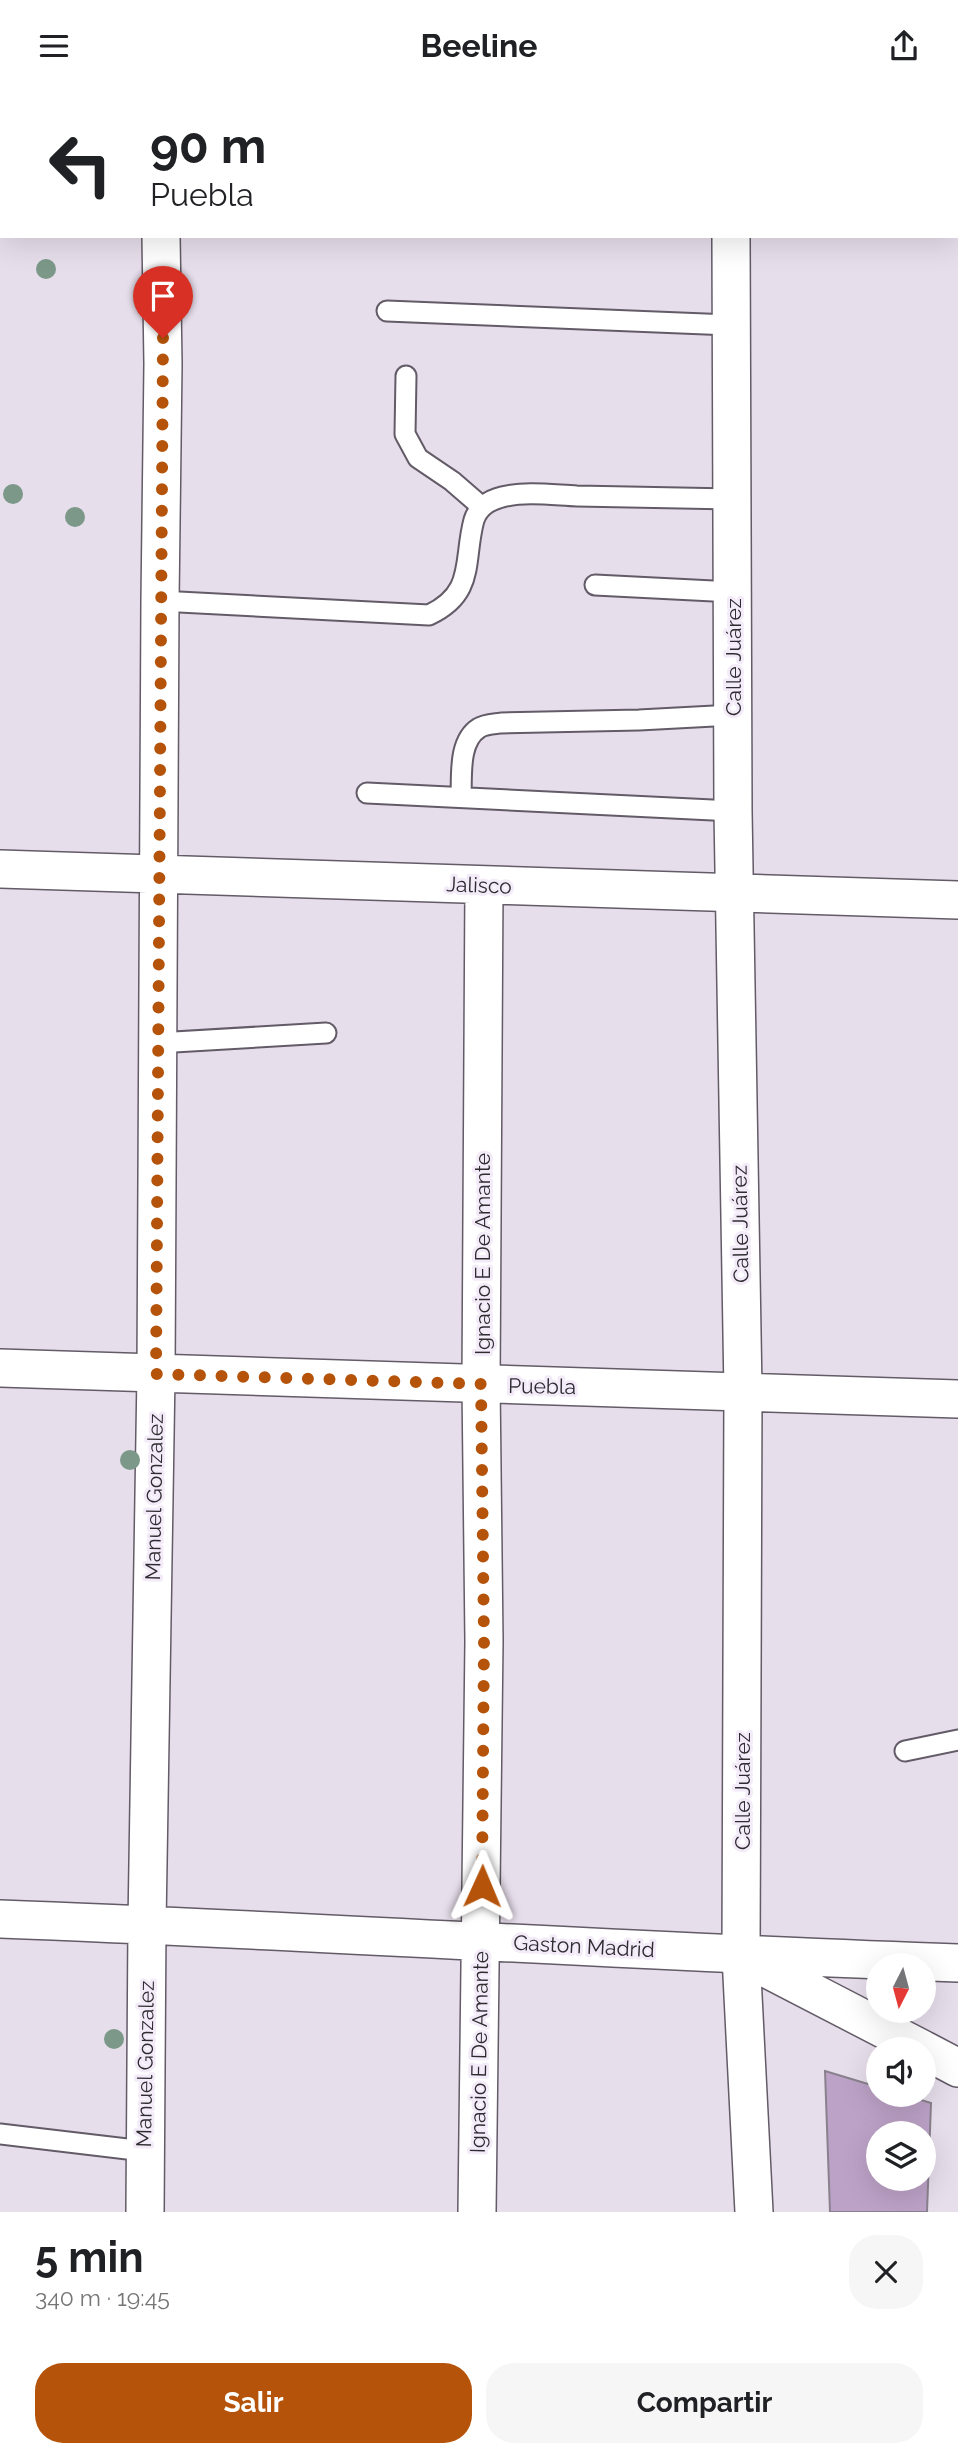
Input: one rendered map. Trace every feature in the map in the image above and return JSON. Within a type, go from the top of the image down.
[{"type":"street","name":"Manuel Gonzalez","points":[[145,2212],[156,1374],[163,364],[161,238]]},
{"type":"street","name":"Calle Juárez","points":[[730,238],[733,811],[743,1391],[741,1955],[754,2212]]},
{"type":"street","name":"Jalisco","points":[[0,869],[958,900]]},
{"type":"street","name":"Ignacio E De Amante","points":[[477,2212],[484,1641],[481,1384],[484,885]]},
{"type":"street","name":"Puebla","points":[[0,1368],[958,1399]]},
{"type":"street","name":"Gaston Madrid","points":[[0,1919],[958,1963]]},
{"type":"street","points":[[741,1955],[898,2037]]},
{"type":"street","points":[[936,2057],[958,2068]]},
{"type":"lane","points":[[387,311],[730,325]]},
{"type":"lane","points":[[406,376],[405,434],[418,458],[482,506]]},
{"type":"lane","points":[[160,601],[429,615],[445,607],[456,596],[464,580],[475,518],[482,506],[506,496],[732,499]]},
{"type":"lane","points":[[595,585],[733,592]]},
{"type":"lane","points":[[461,797],[464,750],[471,736],[480,727],[502,723],[733,715]]},
{"type":"lane","points":[[367,793],[733,811]]},
{"type":"lane","points":[[158,1043],[326,1033]]},
{"type":"lane","points":[[905,1751],[958,1740]]},
{"type":"lane","points":[[0,2134],[144,2151]]},
{"type":"building","points":[[825,2071],[866,2083],[866,2107],[931,2107],[930,2121],[866,2121],[866,2191],[928,2191],[927,2212],[830,2212]]},
{"type":"route","points":[[163,338],[156,1374],[481,1384],[484,1641],[482,1886]]}]
